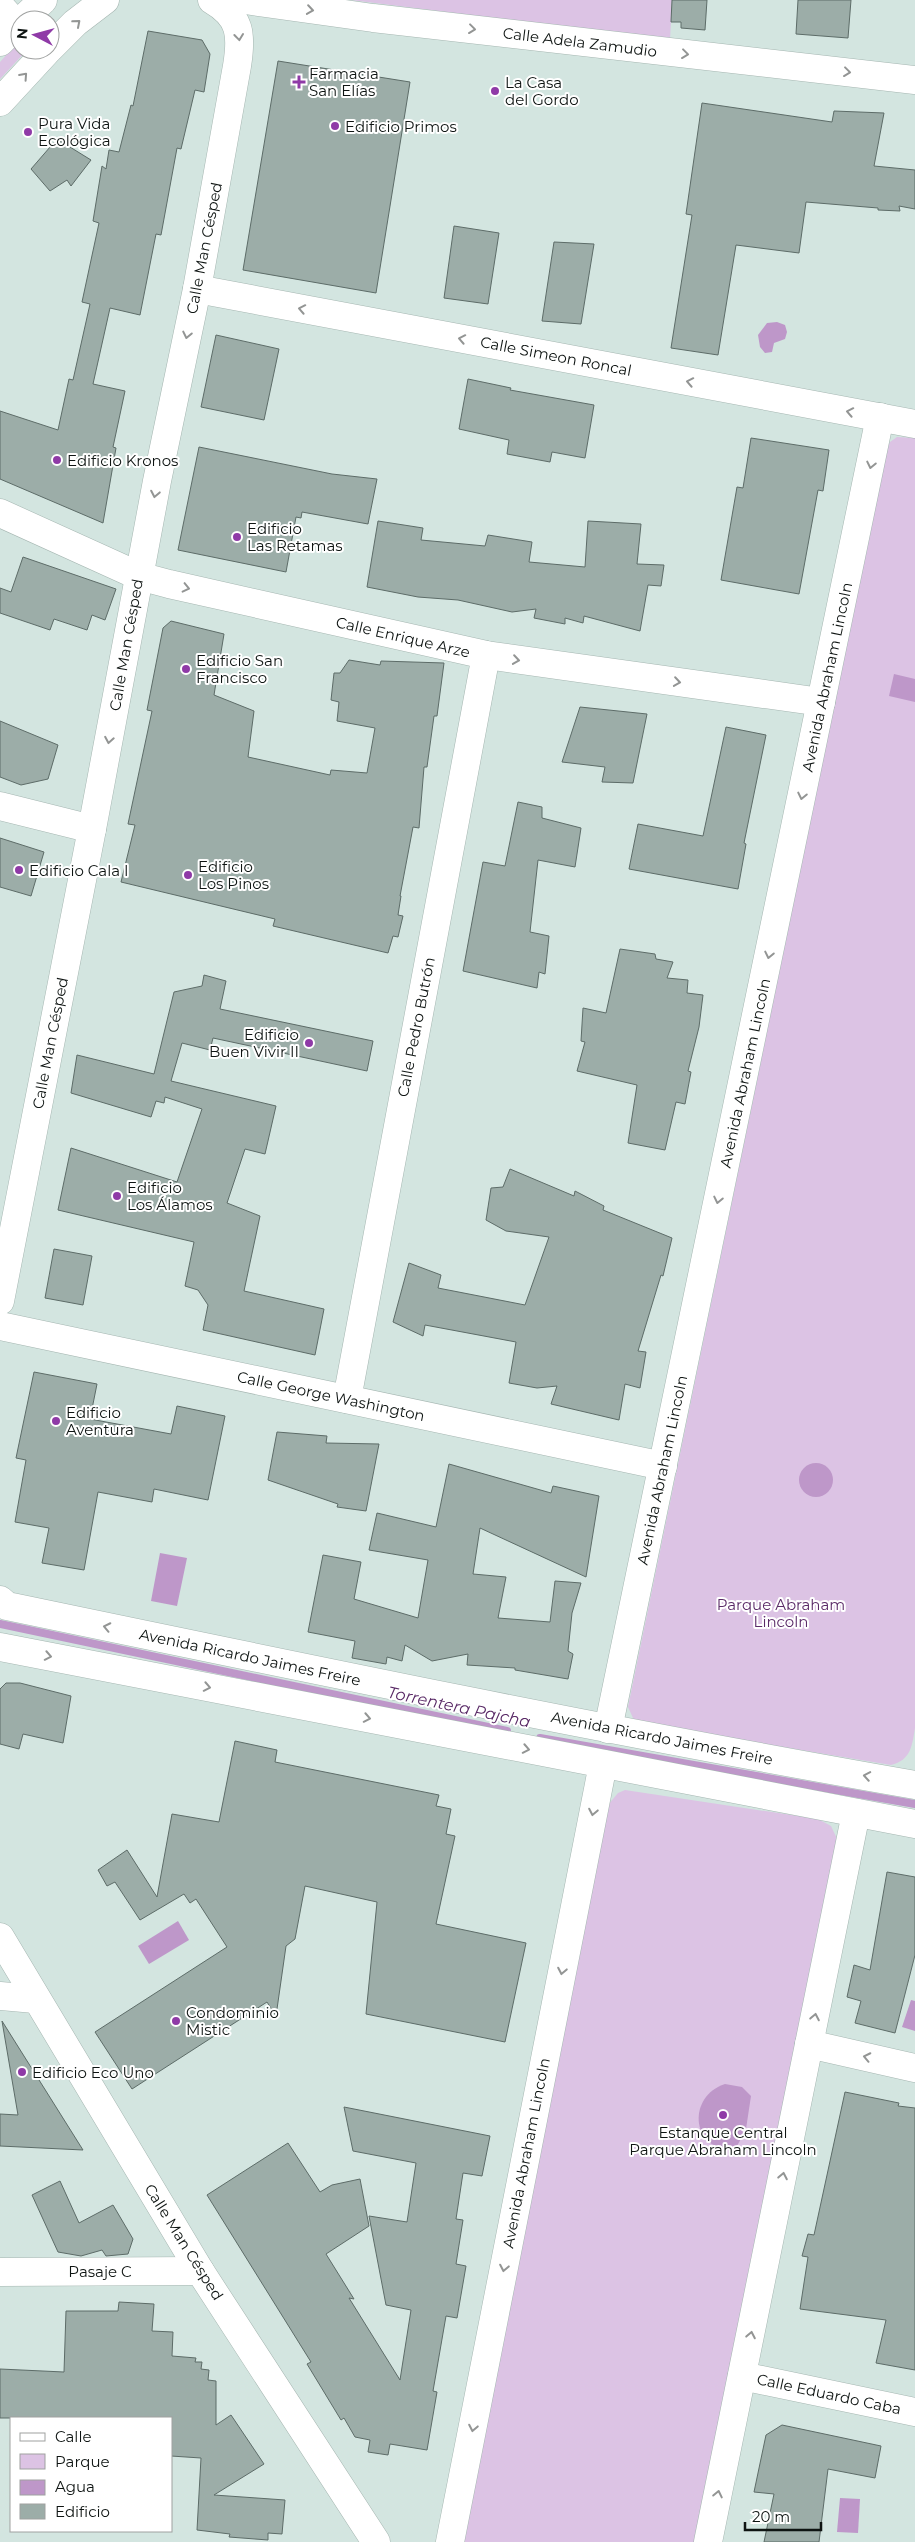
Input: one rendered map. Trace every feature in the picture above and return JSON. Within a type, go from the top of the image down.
[{"type":"street","points":[[30,10],[43,0]]},
{"type":"street","points":[[60,38],[75,23],[106,0]]},
{"type":"street","name":"Calle Man Césped","points":[[1,1294],[92,829],[138,576],[197,289],[240,47],[238,30],[233,17],[223,6],[212,0]]},
{"type":"street","name":"Calle Adela Zamudio","points":[[245,0],[373,18],[915,80]]},
{"type":"street","points":[[0,102],[39,60]]},
{"type":"street","name":"Calle Simeon Roncal","points":[[197,289],[915,424]]},
{"type":"street","name":"Avenida Abraham Lincoln","points":[[608,1729],[880,418]]},
{"type":"street","name":"Calle Enrique Arze","points":[[0,513],[138,576],[486,656],[822,702]]},
{"type":"street","name":"Calle Pedro Butrón","points":[[346,1399],[486,656]]},
{"type":"street","points":[[0,806],[92,829]]},
{"type":"street","name":"Calle George Washington","points":[[0,1326],[663,1466]]},
{"type":"street","name":"Avenida Ricardo Jaimes Freire","points":[[0,1600],[7,1606],[608,1729],[914,1779]]},
{"type":"street","points":[[0,1646],[915,1824]]},
{"type":"street","name":"Avenida Abraham Lincoln","points":[[450,2542],[603,1764]]},
{"type":"street","points":[[708,2542],[856,1814]]},
{"type":"street","name":"Calle Man Césped","points":[[0,1937],[35,1999],[200,2271],[376,2542]]},
{"type":"street","points":[[0,1996],[35,1999]]},
{"type":"street","points":[[810,2044],[915,2068]]},
{"type":"street","name":"Pasaje C","points":[[0,2272],[200,2271]]},
{"type":"street","name":"Calle Eduardo Caba","points":[[742,2376],[915,2412]]},
{"type":"green space","points":[[351,0],[672,0],[670,40]]},
{"type":"green space","points":[[10,51],[10,60],[18,60],[0,79],[0,62]]},
{"type":"green space","name":"Parque Abraham Lincoln","points":[[897,437],[915,438],[915,1728],[907,1756],[898,1763],[891,1765],[639,1723],[633,1718],[628,1707],[887,449],[890,442]]},
{"type":"green space","points":[[625,1790],[818,1819],[831,1826],[839,1843],[696,2542],[462,2542],[608,1805],[618,1793]]},
{"type":"water","points":[[777,322],[785,325],[787,332],[785,339],[774,343],[772,352],[765,353],[760,347],[758,335],[767,323]]},
{"type":"water","points":[[894,674],[915,679],[915,702],[889,696]]},
{"type":"water","points":[[816,1463],[823,1464],[828,1468],[832,1473],[832,1487],[828,1492],[823,1496],[816,1497],[809,1496],[804,1492],[800,1487],[799,1480],[800,1473],[804,1468],[809,1464]]},
{"type":"water","points":[[160,1553],[187,1558],[177,1606],[151,1601]]},
{"type":"water","points":[[178,1921],[189,1940],[149,1964],[138,1946]]},
{"type":"water","points":[[911,2000],[915,2001],[915,2031],[902,2027]]},
{"type":"water","name":"Estanque Central Parque Abraham Lincoln","points":[[725,2084],[742,2087],[751,2096],[746,2129],[736,2148],[721,2148],[710,2143],[703,2134],[699,2124],[699,2112],[704,2100],[712,2091]]},
{"type":"water","points":[[840,2498],[860,2499],[858,2533],[837,2532]]},
{"type":"building","points":[[672,0],[707,0],[705,30],[681,28],[681,22],[671,22]]},
{"type":"building","points":[[798,0],[851,0],[848,38],[796,34]]},
{"type":"building","points":[[148,31],[202,40],[210,54],[204,92],[195,90],[181,149],[177,148],[161,235],[156,234],[140,315],[110,308],[93,384],[125,391],[113,447],[116,448],[103,523],[0,479],[0,411],[58,430],[69,379],[73,380],[90,304],[82,302],[99,223],[93,221],[102,166],[106,169],[109,150],[119,152],[131,105],[133,106]]},
{"type":"building","points":[[278,61],[410,82],[376,293],[243,270]]},
{"type":"building","points":[[702,103],[832,122],[834,111],[884,113],[874,166],[915,170],[915,209],[899,206],[900,211],[878,210],[878,208],[806,202],[799,253],[736,245],[718,355],[671,348],[692,215],[686,214]]},
{"type":"building","points":[[57,139],[91,160],[71,186],[67,180],[50,191],[31,169]]},
{"type":"building","points":[[454,226],[499,233],[488,304],[444,298]]},
{"type":"building","points":[[554,242],[594,244],[581,324],[542,321]]},
{"type":"building","points":[[216,335],[279,349],[264,420],[201,407]]},
{"type":"building","points":[[468,379],[511,388],[510,390],[594,405],[585,458],[552,452],[550,462],[507,454],[509,440],[459,429]]},
{"type":"building","points":[[751,438],[829,450],[823,491],[818,490],[799,594],[721,580],[737,487],[743,488]]},
{"type":"building","points":[[199,447],[332,474],[377,479],[368,524],[302,512],[301,518],[296,517],[286,572],[178,550]]},
{"type":"building","points":[[378,521],[423,528],[421,540],[485,546],[488,535],[532,542],[529,562],[585,567],[588,521],[641,524],[637,564],[664,565],[661,586],[648,585],[640,631],[584,616],[583,623],[565,618],[565,624],[534,618],[536,609],[512,612],[458,600],[418,597],[367,587]]},
{"type":"building","points":[[23,557],[116,589],[105,620],[92,615],[87,630],[54,619],[50,630],[0,613],[0,588],[11,592]]},
{"type":"building","points":[[171,621],[224,634],[214,695],[254,711],[248,757],[330,775],[331,770],[367,773],[375,728],[337,721],[339,702],[331,700],[334,673],[340,673],[349,660],[380,665],[381,661],[444,663],[437,716],[434,716],[427,767],[424,767],[419,828],[413,827],[400,896],[398,915],[403,916],[398,937],[393,936],[388,953],[273,926],[275,919],[121,882],[135,825],[128,824],[152,711],[147,710],[163,628]]},
{"type":"building","points":[[580,707],[647,714],[633,783],[602,782],[605,767],[562,762]]},
{"type":"building","points":[[0,721],[58,745],[48,779],[21,785],[0,777]]},
{"type":"building","points":[[726,727],[766,735],[744,843],[746,844],[738,889],[629,869],[638,824],[703,836]]},
{"type":"building","points":[[518,802],[542,807],[542,818],[581,828],[575,867],[538,860],[530,932],[549,936],[545,974],[539,972],[537,988],[463,971],[483,862],[505,866]]},
{"type":"building","name":"Edificio Cala I","points":[[0,838],[44,852],[31,896],[0,887]]},
{"type":"building","points":[[620,949],[655,954],[656,959],[673,962],[667,978],[688,980],[687,993],[703,995],[699,1027],[688,1071],[691,1072],[685,1104],[676,1102],[665,1150],[628,1143],[637,1085],[577,1071],[585,1042],[581,1041],[583,1008],[606,1013]]},
{"type":"building","points":[[204,975],[226,981],[220,1009],[373,1041],[367,1071],[213,1038],[210,1050],[182,1043],[171,1081],[276,1106],[265,1154],[245,1149],[227,1203],[260,1216],[244,1291],[324,1309],[315,1355],[203,1330],[208,1305],[198,1290],[185,1286],[194,1242],[58,1210],[71,1148],[177,1182],[202,1109],[165,1097],[164,1103],[156,1101],[151,1117],[71,1093],[77,1055],[154,1074],[174,992],[202,986]]},
{"type":"building","points":[[510,1169],[574,1196],[575,1191],[604,1206],[603,1210],[672,1238],[663,1276],[661,1275],[638,1351],[646,1352],[640,1388],[625,1384],[619,1420],[551,1404],[557,1386],[537,1388],[509,1383],[516,1342],[425,1325],[423,1336],[393,1322],[409,1263],[441,1275],[438,1288],[525,1305],[549,1237],[506,1231],[486,1220],[491,1188],[503,1187]]},
{"type":"building","points":[[54,1249],[92,1256],[83,1305],[45,1298]]},
{"type":"building","points":[[34,1372],[97,1384],[90,1419],[171,1434],[177,1406],[225,1416],[208,1500],[154,1489],[152,1502],[98,1492],[84,1570],[42,1563],[49,1528],[15,1522],[26,1460],[16,1458]]},
{"type":"building","points":[[277,1432],[327,1436],[326,1443],[379,1444],[366,1511],[337,1507],[338,1504],[268,1480]]},
{"type":"building","points":[[449,1464],[551,1493],[553,1486],[599,1496],[586,1577],[480,1528],[473,1574],[506,1577],[498,1618],[550,1622],[555,1581],[581,1583],[572,1613],[568,1651],[573,1654],[568,1679],[515,1670],[515,1668],[467,1665],[468,1654],[432,1661],[405,1645],[402,1661],[387,1657],[386,1664],[352,1658],[355,1641],[308,1632],[323,1555],[361,1562],[354,1599],[418,1618],[428,1560],[369,1550],[377,1513],[436,1527]]},
{"type":"building","points":[[6,1683],[20,1683],[71,1696],[63,1743],[23,1734],[19,1749],[0,1744],[0,1689]]},
{"type":"building","points":[[235,1741],[277,1750],[275,1762],[439,1795],[436,1806],[451,1809],[446,1834],[455,1836],[436,1924],[526,1943],[505,2042],[366,2014],[377,1902],[305,1886],[295,1939],[286,1946],[276,2016],[267,2002],[132,2089],[95,2032],[227,1947],[196,1899],[190,1903],[184,1894],[140,1920],[115,1882],[107,1886],[98,1870],[127,1850],[157,1897],[172,1814],[219,1822]]},
{"type":"building","points":[[887,1872],[915,1877],[915,1955],[895,2033],[855,2023],[861,2001],[847,1997],[854,1965],[870,1970]]},
{"type":"building","name":"Edificio Eco Uno","points":[[2,2021],[83,2150],[0,2146],[0,2114],[18,2115]]},
{"type":"building","points":[[845,2092],[899,2103],[898,2106],[915,2108],[915,2370],[876,2363],[886,2320],[800,2309],[808,2257],[802,2256],[808,2234],[814,2235]]},
{"type":"building","points":[[344,2107],[490,2136],[482,2176],[463,2173],[456,2219],[463,2220],[456,2264],[466,2266],[457,2318],[446,2316],[433,2391],[437,2392],[427,2450],[390,2444],[388,2455],[368,2452],[370,2440],[355,2437],[344,2418],[341,2420],[307,2364],[311,2362],[207,2195],[288,2143],[320,2192],[332,2185],[360,2179],[369,2226],[326,2254],[354,2299],[349,2298],[400,2380],[411,2310],[386,2305],[369,2216],[407,2222],[416,2163],[353,2151]]},
{"type":"building","points":[[60,2181],[79,2223],[113,2205],[133,2239],[128,2254],[106,2256],[102,2250],[81,2256],[58,2252],[32,2195]]},
{"type":"building","points":[[119,2302],[154,2304],[152,2331],[173,2332],[172,2356],[196,2358],[195,2362],[202,2362],[201,2369],[209,2370],[208,2380],[216,2381],[216,2425],[231,2415],[264,2464],[214,2495],[285,2500],[282,2534],[268,2533],[268,2540],[229,2537],[230,2534],[197,2530],[201,2458],[172,2456],[172,2417],[0,2418],[0,2369],[64,2372],[66,2311],[118,2311]]},
{"type":"building","points":[[782,2425],[881,2446],[875,2478],[828,2469],[819,2542],[764,2542],[774,2494],[754,2492],[766,2435]]},
{"type":"waterway","name":"Torrentera Pajcha","points":[[0,1624],[507,1731]]},
{"type":"waterway","name":"Torrentera Pajcha","points":[[540,1738],[915,1804]]},
{"type":"place","name":"Farmacia San Elías","points":[[299,82]]},
{"type":"place","name":"La Casa del Gordo","points":[[495,91]]},
{"type":"place","name":"Edificio Primos","points":[[335,126]]},
{"type":"place","name":"Pura Vida Ecológica","points":[[28,132]]},
{"type":"place","name":"Edificio Kronos","points":[[57,460]]},
{"type":"place","name":"Edificio Las Retamas","points":[[237,537]]},
{"type":"place","name":"Edificio San Francisco","points":[[186,669]]},
{"type":"place","name":"Edificio Cala I","points":[[19,870]]},
{"type":"place","name":"Edificio Los Pinos","points":[[188,875]]},
{"type":"place","name":"Edificio Buen Vivir II","points":[[309,1043]]},
{"type":"place","name":"Edificio Los Álamos","points":[[117,1196]]},
{"type":"place","name":"Edificio Aventura","points":[[56,1421]]},
{"type":"place","name":"Condominio Mistic","points":[[176,2021]]},
{"type":"place","name":"Edificio Eco Uno","points":[[22,2072]]},
{"type":"place","name":"Estanque Central Parque Abraham Lincoln","points":[[723,2115]]}]
